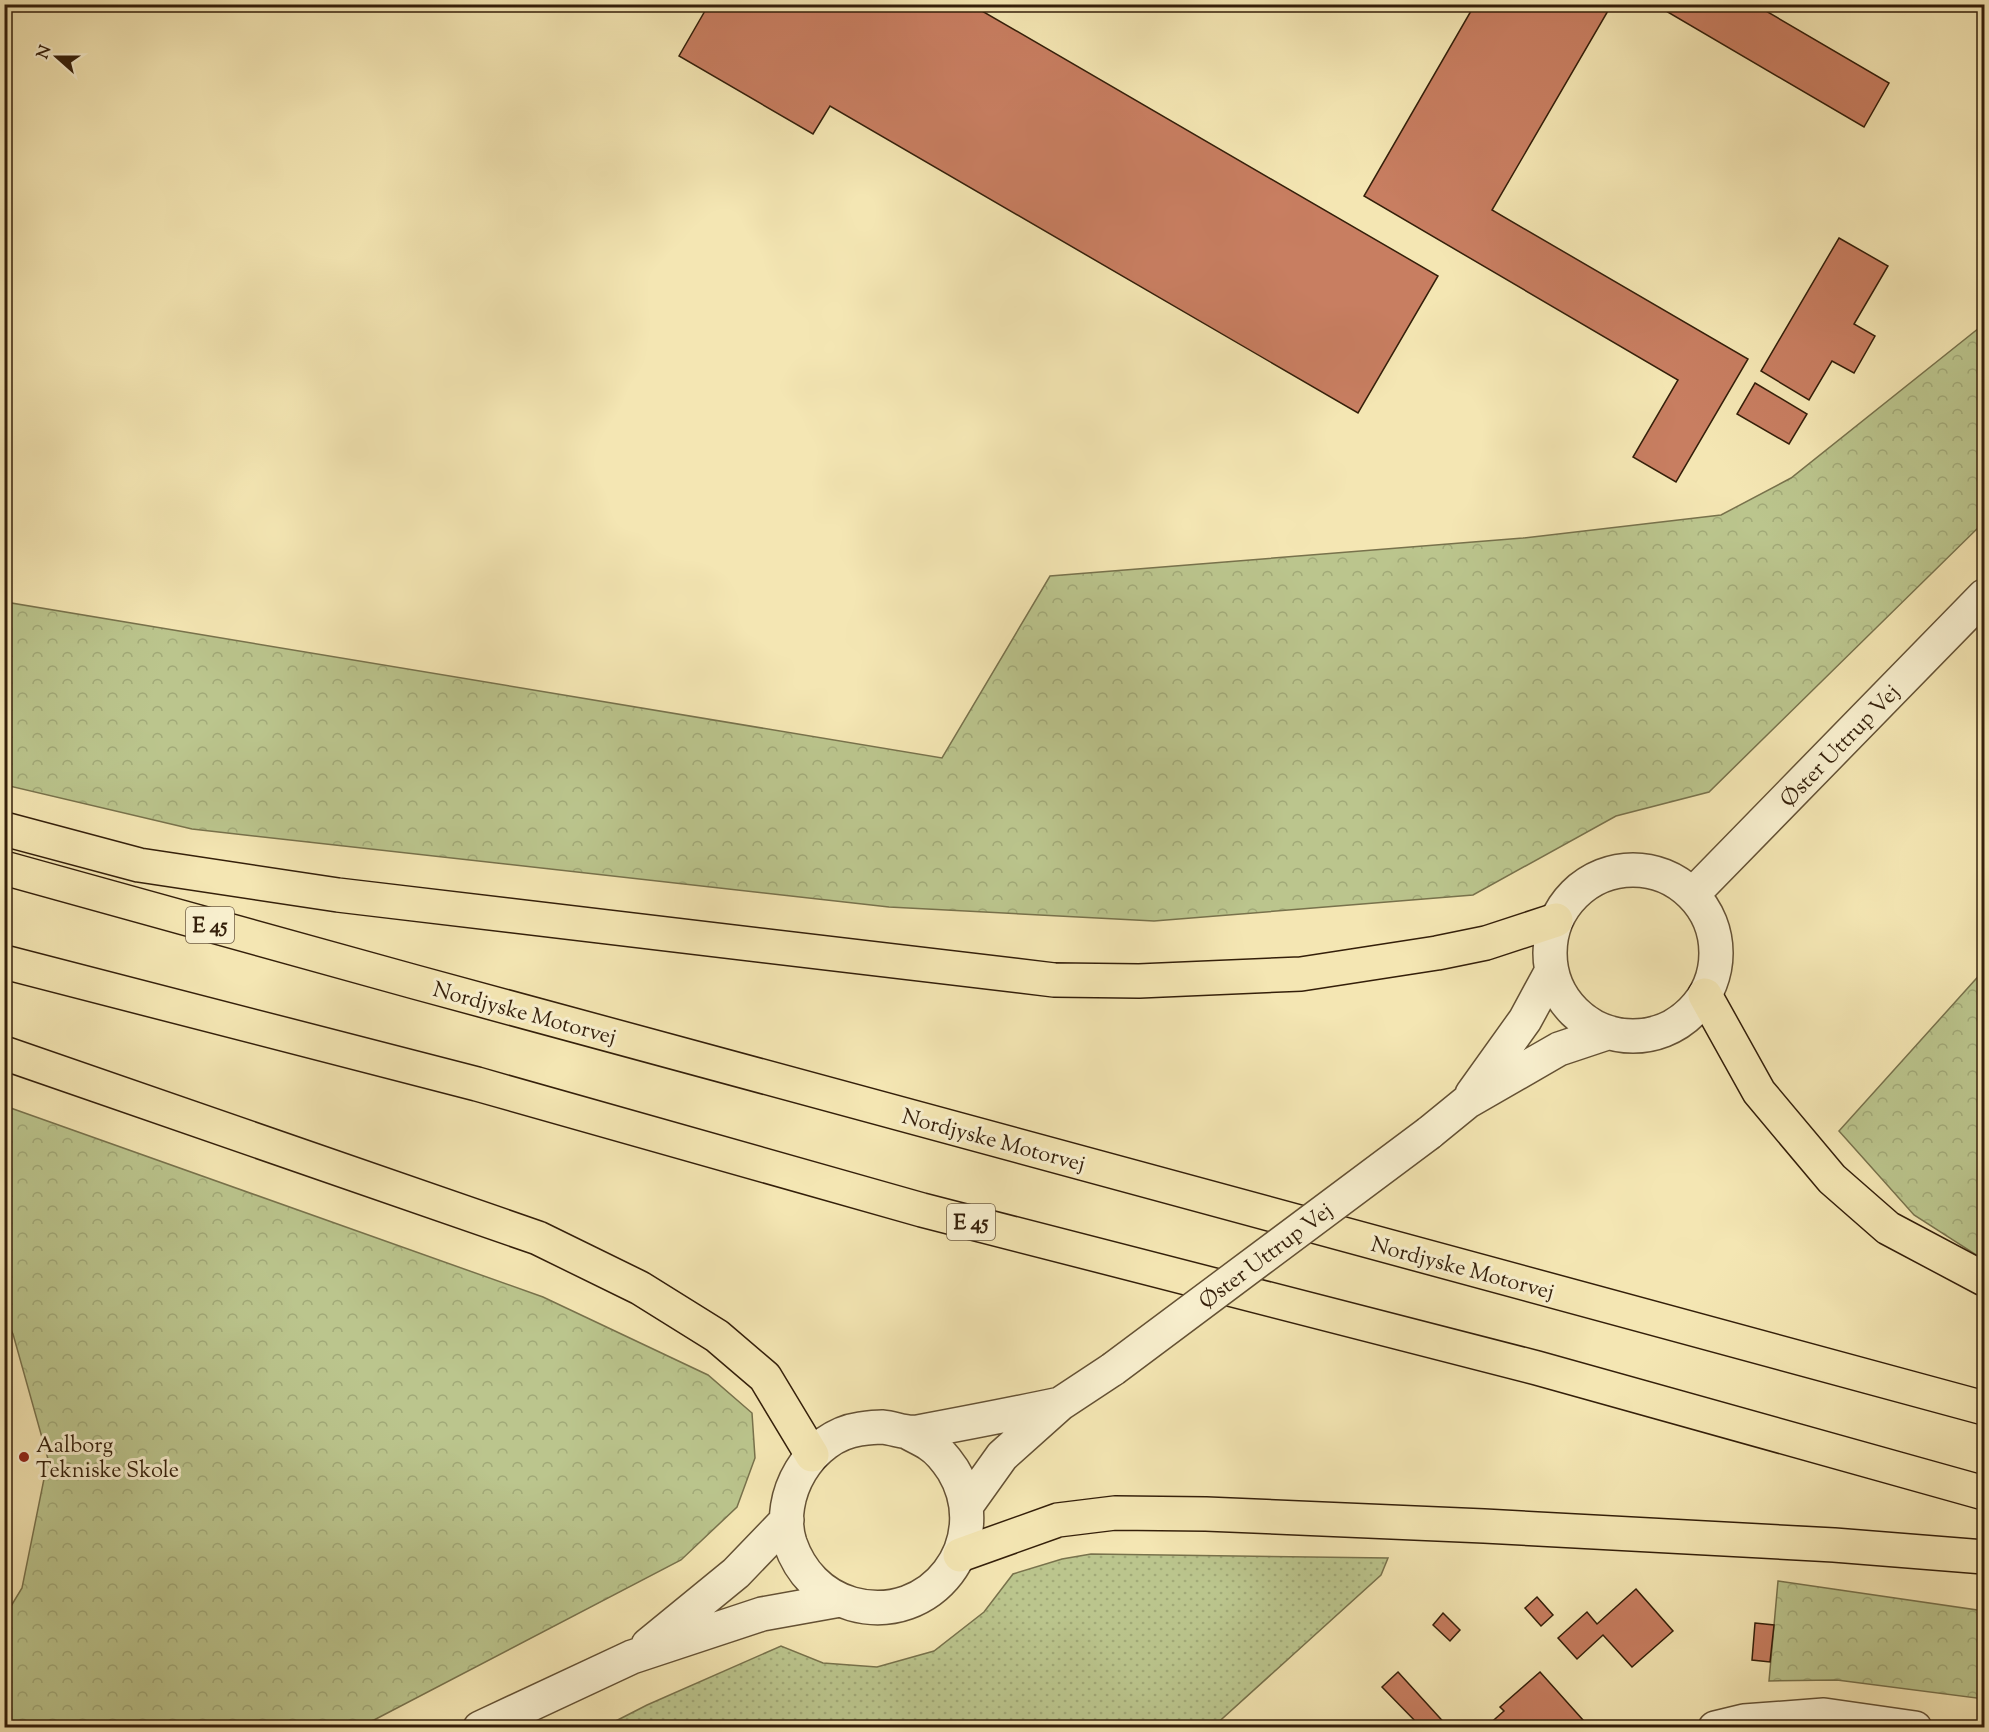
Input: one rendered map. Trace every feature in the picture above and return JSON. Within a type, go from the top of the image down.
[{"type":"highway","points":[[4,829],[140,865],[338,895],[1054,980],[1139,981],[1300,974],[1485,943],[1556,920]]},
{"type":"highway","name":"Nordjyske Motorvej","points":[[4,868],[1984,1408]]},
{"type":"highway","name":"E 45","points":[[4,962],[477,1084],[922,1210],[1537,1368],[1984,1493]]},
{"type":"highway","points":[[1705,995],[1759,1092],[1832,1179],[1888,1228],[1984,1279]]},
{"type":"highway","points":[[4,1053],[538,1238],[640,1288],[717,1336],[765,1377],[812,1455]]},
{"type":"highway","points":[[960,1554],[1059,1520],[1115,1513],[1206,1514],[1484,1526],[1834,1545],[1984,1557]]},
{"type":"street","name":"Øster Uttrup Vej","points":[[1693,894],[1984,596]]},
{"type":"street","points":[[1618,870],[1645,870],[1671,878],[1693,894],[1709,916],[1716,942],[1715,969],[1705,995],[1687,1017],[1663,1032],[1635,1037],[1607,1033],[1588,1024],[1571,1010],[1558,992],[1551,972],[1550,945],[1556,920],[1570,897],[1592,880],[1618,870]]},
{"type":"street","name":"Øster Uttrup Vej","points":[[1467,1102],[1525,1020],[1551,972]]},
{"type":"street","name":"Øster Uttrup Vej","points":[[967,1505],[1002,1456],[1060,1404],[1113,1369],[1429,1133],[1467,1102],[1559,1049],[1607,1033]]},
{"type":"street","name":"Øster Uttrup Vej","points":[[909,1433],[1060,1404]]},
{"type":"street","points":[[883,1427],[909,1433],[931,1444],[948,1461],[960,1482],[967,1505],[967,1530],[960,1554],[944,1578],[922,1596],[895,1606],[867,1608],[840,1600],[822,1590],[807,1576],[789,1540],[787,1520],[789,1496],[797,1474],[812,1455],[832,1439],[857,1429],[883,1427]]},
{"type":"street","points":[[632,1657],[736,1573],[787,1520]]},
{"type":"street","points":[[480,1728],[632,1657],[762,1614],[840,1600]]},
{"type":"street","points":[[1715,1728],[1744,1720],[1824,1715],[1915,1728]]},
{"type":"green space","points":[[1984,324],[1984,522],[1709,792],[1616,816],[1473,895],[1154,921],[889,907],[192,829],[5,785],[5,602],[942,758],[1050,576],[1523,538],[1721,515],[1791,478]]},
{"type":"green space","points":[[1984,970],[1984,1260],[1914,1215],[1839,1131]]},
{"type":"green space","points":[[5,1106],[543,1297],[708,1375],[752,1413],[755,1458],[737,1507],[681,1560],[374,1720],[355,1727],[5,1727],[5,1616],[22,1588],[48,1459],[13,1334],[5,1319]]},
{"type":"green space","points":[[1091,1554],[1388,1558],[1381,1575],[1213,1727],[604,1727],[647,1705],[781,1646],[823,1663],[877,1667],[934,1651],[984,1612],[1013,1574],[1062,1559]]},
{"type":"green space","points":[[1778,1581],[1984,1611],[1984,1699],[1837,1680],[1769,1681]]},
{"type":"building","points":[[709,4],[970,4],[1438,276],[1358,413],[830,106],[813,134],[679,56]]},
{"type":"building","points":[[1475,4],[1612,4],[1492,210],[1748,359],[1676,482],[1633,457],[1678,380],[1364,196]]},
{"type":"building","points":[[1654,4],[1754,4],[1889,83],[1864,127]]},
{"type":"building","points":[[1839,238],[1888,266],[1854,324],[1875,336],[1854,373],[1832,361],[1809,400],[1761,371]]},
{"type":"building","points":[[1755,383],[1807,414],[1789,444],[1737,414]]},
{"type":"building","points":[[1636,1589],[1673,1631],[1632,1667],[1603,1635],[1577,1659],[1558,1638],[1587,1612],[1597,1624]]},
{"type":"building","points":[[1537,1597],[1553,1615],[1541,1626],[1525,1608]]},
{"type":"building","points":[[1443,1613],[1460,1630],[1450,1641],[1433,1625]]},
{"type":"building","points":[[1755,1623],[1774,1625],[1770,1662],[1752,1660]]},
{"type":"building","points":[[1398,1672],[1449,1728],[1422,1728],[1382,1687]]},
{"type":"building","points":[[1540,1672],[1583,1720],[1575,1728],[1489,1728],[1487,1726],[1504,1711],[1500,1707]]},
{"type":"place","name":"Aalborg Tekniske Skole","points":[[24,1457]]}]
